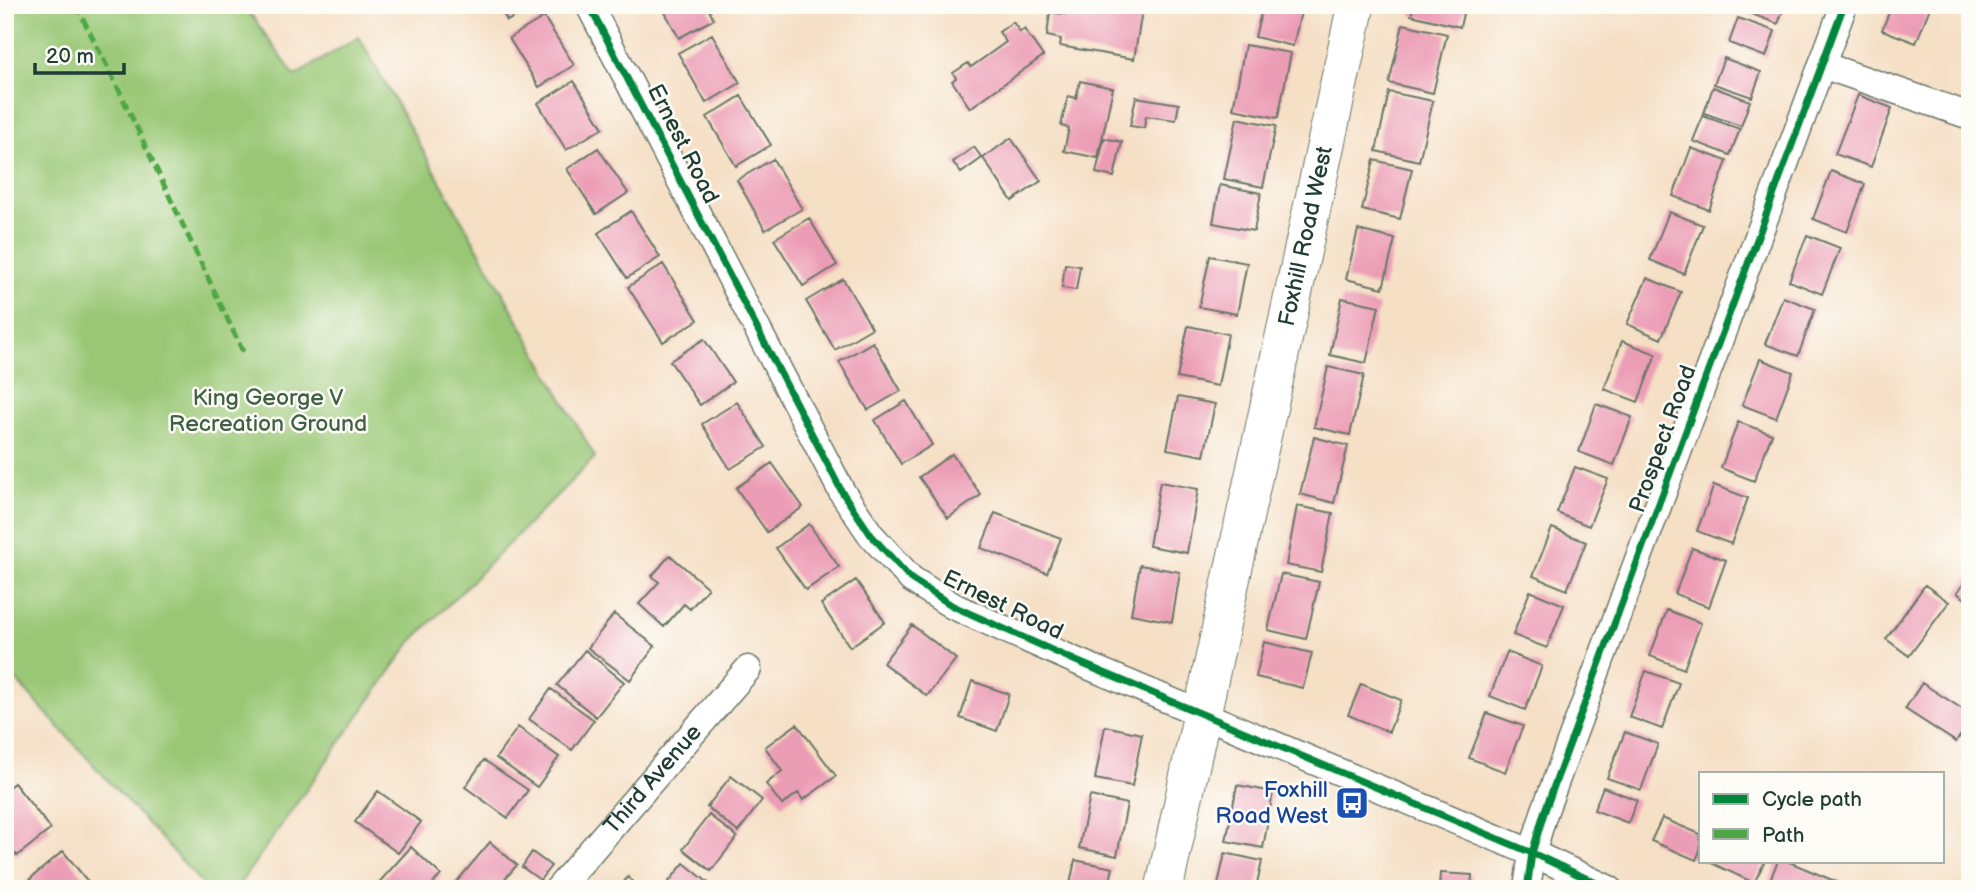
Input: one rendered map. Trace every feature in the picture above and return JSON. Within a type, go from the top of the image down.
[{"type":"street","name":"Ernest Road","points":[[589,5],[842,492],[871,535],[911,579],[953,606],[1532,853],[1609,889]]},
{"type":"street","name":"Foxhill Road West","points":[[1164,889],[1356,5]]},
{"type":"street","name":"Prospect Road","points":[[1527,889],[1532,853],[1544,813],[1844,5]]},
{"type":"street","points":[[1822,65],[1970,116]]},
{"type":"street","name":"Third Avenue","points":[[558,889],[748,669]]},
{"type":"green space","name":"King George V Recreation Ground","points":[[5,5],[244,5],[295,76],[359,37],[595,457],[411,642],[236,889],[207,889],[5,668]]},
{"type":"building","points":[[499,5],[536,5],[507,21]]},
{"type":"building","points":[[661,5],[706,5],[714,19],[679,38]]},
{"type":"building","points":[[1066,5],[1090,5],[1118,10],[1119,5],[1143,5],[1134,59],[1060,46],[1061,39],[1047,36],[1050,12],[1065,14]]},
{"type":"building","points":[[1263,5],[1301,12],[1293,46],[1255,37]]},
{"type":"building","points":[[1414,5],[1465,5],[1460,27],[1411,15]]},
{"type":"building","points":[[1743,5],[1785,5],[1778,24],[1741,10]]},
{"type":"building","points":[[1892,5],[1931,5],[1916,43],[1882,30]]},
{"type":"building","points":[[544,17],[574,65],[539,87],[509,38]]},
{"type":"building","points":[[1738,18],[1775,31],[1766,57],[1729,43]]},
{"type":"building","points":[[1013,22],[1020,32],[1024,29],[1043,56],[970,108],[952,81],[956,78],[953,73],[968,63],[971,67],[1006,42],[999,32]]},
{"type":"building","points":[[1403,24],[1447,34],[1433,93],[1389,83]]},
{"type":"building","points":[[712,34],[740,83],[706,103],[678,53]]},
{"type":"building","points":[[1245,45],[1291,53],[1278,118],[1233,109]]},
{"type":"building","points":[[1724,58],[1761,72],[1752,97],[1714,84]]},
{"type":"building","points":[[574,81],[603,128],[566,150],[538,103]]},
{"type":"building","points":[[1080,81],[1113,88],[1098,158],[1064,151],[1069,128],[1061,126],[1068,96],[1076,98]]},
{"type":"building","points":[[1713,87],[1750,101],[1741,126],[1704,113]]},
{"type":"building","points":[[1389,92],[1433,101],[1419,161],[1376,151]]},
{"type":"building","points":[[1858,95],[1892,108],[1871,167],[1835,154]]},
{"type":"building","points":[[741,96],[771,145],[736,166],[707,117]]},
{"type":"building","points":[[1136,97],[1179,104],[1176,120],[1146,116],[1144,128],[1130,126]]},
{"type":"building","points":[[1703,116],[1740,129],[1730,155],[1693,141]]},
{"type":"building","points":[[1237,118],[1276,126],[1263,187],[1224,179]]},
{"type":"building","points":[[1011,138],[1041,181],[1012,201],[983,158]]},
{"type":"building","points":[[1104,138],[1122,142],[1114,177],[1096,173]]},
{"type":"building","points":[[974,147],[982,158],[961,173],[953,162]]},
{"type":"building","points":[[598,148],[628,193],[596,214],[567,169]]},
{"type":"building","points":[[1691,148],[1727,161],[1709,210],[1673,196]]},
{"type":"building","points":[[773,159],[802,209],[765,230],[737,180]]},
{"type":"building","points":[[1374,160],[1412,169],[1400,219],[1362,210]]},
{"type":"building","points":[[1831,171],[1865,184],[1847,232],[1813,219]]},
{"type":"building","points":[[1220,185],[1261,193],[1254,231],[1213,223]]},
{"type":"building","points":[[631,211],[660,257],[627,278],[598,233]]},
{"type":"building","points":[[1669,212],[1703,225],[1684,274],[1650,260]]},
{"type":"building","points":[[809,218],[837,265],[803,286],[774,239]]},
{"type":"building","points":[[1358,230],[1395,239],[1383,288],[1346,279]]},
{"type":"building","points":[[1807,235],[1840,248],[1822,294],[1789,281]]},
{"type":"building","points":[[1210,256],[1247,263],[1237,314],[1199,307]]},
{"type":"building","points":[[663,264],[698,320],[663,342],[628,287]]},
{"type":"building","points":[[1065,264],[1080,266],[1076,290],[1062,288]]},
{"type":"building","points":[[1647,278],[1681,292],[1661,339],[1627,324]]},
{"type":"building","points":[[843,279],[872,328],[835,350],[806,301]]},
{"type":"building","points":[[1783,297],[1815,309],[1798,356],[1765,344]]},
{"type":"building","points":[[1342,298],[1379,306],[1366,363],[1330,355]]},
{"type":"building","points":[[1188,326],[1228,334],[1218,386],[1177,378]]},
{"type":"building","points":[[704,339],[733,382],[700,405],[670,361]]},
{"type":"building","points":[[1622,341],[1656,354],[1638,402],[1604,389]]},
{"type":"building","points":[[873,342],[901,391],[868,410],[839,362]]},
{"type":"building","points":[[1760,359],[1793,372],[1776,418],[1742,405]]},
{"type":"building","points":[[1328,367],[1364,375],[1350,435],[1314,427]]},
{"type":"building","points":[[1178,397],[1215,404],[1204,456],[1167,449]]},
{"type":"building","points":[[906,401],[932,445],[901,464],[875,420]]},
{"type":"building","points":[[737,402],[766,447],[730,469],[702,424]]},
{"type":"building","points":[[1596,404],[1632,417],[1614,465],[1579,452]]},
{"type":"building","points":[[1738,422],[1772,434],[1754,481],[1721,468]]},
{"type":"building","points":[[1314,437],[1348,446],[1334,503],[1300,494]]},
{"type":"building","points":[[952,454],[981,495],[948,518],[919,477]]},
{"type":"building","points":[[772,463],[803,507],[767,532],[736,488]]},
{"type":"building","points":[[1575,467],[1608,479],[1589,526],[1557,513]]},
{"type":"building","points":[[1160,482],[1198,489],[1187,553],[1149,546]]},
{"type":"building","points":[[1714,485],[1748,498],[1731,544],[1697,531]]},
{"type":"building","points":[[1297,506],[1333,513],[1321,572],[1286,565]]},
{"type":"building","points":[[995,513],[1061,538],[1047,573],[981,548]]},
{"type":"building","points":[[809,524],[839,567],[806,590],[776,548]]},
{"type":"building","points":[[1552,528],[1586,542],[1567,590],[1533,576]]},
{"type":"building","points":[[1692,548],[1726,560],[1709,607],[1675,594]]},
{"type":"building","points":[[670,555],[708,588],[690,609],[684,604],[664,627],[639,604],[659,582],[652,576]]},
{"type":"building","points":[[1140,565],[1180,572],[1172,622],[1131,614]]},
{"type":"building","points":[[1281,574],[1319,582],[1306,639],[1268,630]]},
{"type":"building","points":[[1970,574],[1970,602],[1957,593]]},
{"type":"building","points":[[856,580],[885,622],[850,647],[821,604]]},
{"type":"building","points":[[1925,585],[1949,602],[1909,656],[1886,639]]},
{"type":"building","points":[[1530,591],[1564,605],[1547,648],[1513,635]]},
{"type":"building","points":[[1667,610],[1701,623],[1684,669],[1650,656]]},
{"type":"building","points":[[614,614],[655,646],[630,680],[588,648]]},
{"type":"building","points":[[912,625],[956,659],[927,696],[883,663]]},
{"type":"building","points":[[1264,642],[1312,653],[1303,688],[1256,677]]},
{"type":"building","points":[[585,650],[624,682],[596,717],[557,685]]},
{"type":"building","points":[[1507,652],[1542,666],[1525,710],[1490,696]]},
{"type":"building","points":[[1646,671],[1679,683],[1662,729],[1629,717]]},
{"type":"building","points":[[972,681],[1009,694],[997,731],[960,718]]},
{"type":"building","points":[[1922,683],[1970,714],[1970,721],[1956,742],[1905,709]]},
{"type":"building","points":[[1361,684],[1401,700],[1389,732],[1348,715]]},
{"type":"building","points":[[551,689],[594,720],[572,750],[529,719]]},
{"type":"building","points":[[1487,713],[1523,726],[1505,772],[1469,758]]},
{"type":"building","points":[[797,724],[836,776],[803,800],[798,793],[782,805],[766,784],[782,771],[765,747]]},
{"type":"building","points":[[1105,726],[1142,734],[1132,786],[1095,779]]},
{"type":"building","points":[[518,727],[559,757],[537,787],[496,758]]},
{"type":"building","points":[[1625,732],[1658,744],[1641,790],[1607,778]]},
{"type":"building","points":[[484,760],[528,790],[508,818],[465,787]]},
{"type":"building","points":[[731,776],[762,800],[738,832],[707,807]]},
{"type":"building","points":[[14,783],[51,829],[17,856],[5,842],[5,790]]},
{"type":"building","points":[[1237,785],[1273,792],[1263,848],[1226,841]]},
{"type":"building","points":[[1603,787],[1637,800],[1628,823],[1594,810]]},
{"type":"building","points":[[378,791],[421,822],[398,853],[355,822]]},
{"type":"building","points":[[1090,796],[1127,804],[1117,856],[1079,848]]},
{"type":"building","points":[[709,815],[737,837],[711,871],[683,849]]},
{"type":"building","points":[[1662,818],[1699,834],[1699,853],[1696,860],[1651,841]]},
{"type":"building","points":[[490,842],[517,865],[496,889],[457,889],[453,886]]},
{"type":"building","points":[[411,847],[441,875],[428,889],[373,889]]},
{"type":"building","points":[[63,851],[94,889],[38,889],[30,879]]},
{"type":"building","points":[[532,852],[551,866],[540,880],[522,867]]},
{"type":"building","points":[[1225,853],[1262,861],[1256,889],[1217,889]]},
{"type":"building","points":[[1075,860],[1113,868],[1108,889],[1069,889]]},
{"type":"building","points":[[1709,862],[1764,862],[1754,883]]},
{"type":"building","points":[[1778,862],[1789,862],[1837,882],[1834,889],[1766,889]]},
{"type":"building","points":[[684,863],[716,889],[663,889]]},
{"type":"building","points":[[1440,873],[1472,875],[1471,889],[1439,889]]},
{"type":"building","points":[[628,877],[641,889],[618,889]]},
{"type":"marked path","points":[[76,5],[245,356]]},
{"type":"cycle path","points":[[589,5],[842,492],[871,535],[911,579],[953,606],[1076,661],[1532,853],[1609,889]]},
{"type":"cycle path","points":[[1527,889],[1532,853],[1544,813],[1844,5]]},
{"type":"place","name":"Foxhill Road West","points":[[1352,803]]}]
